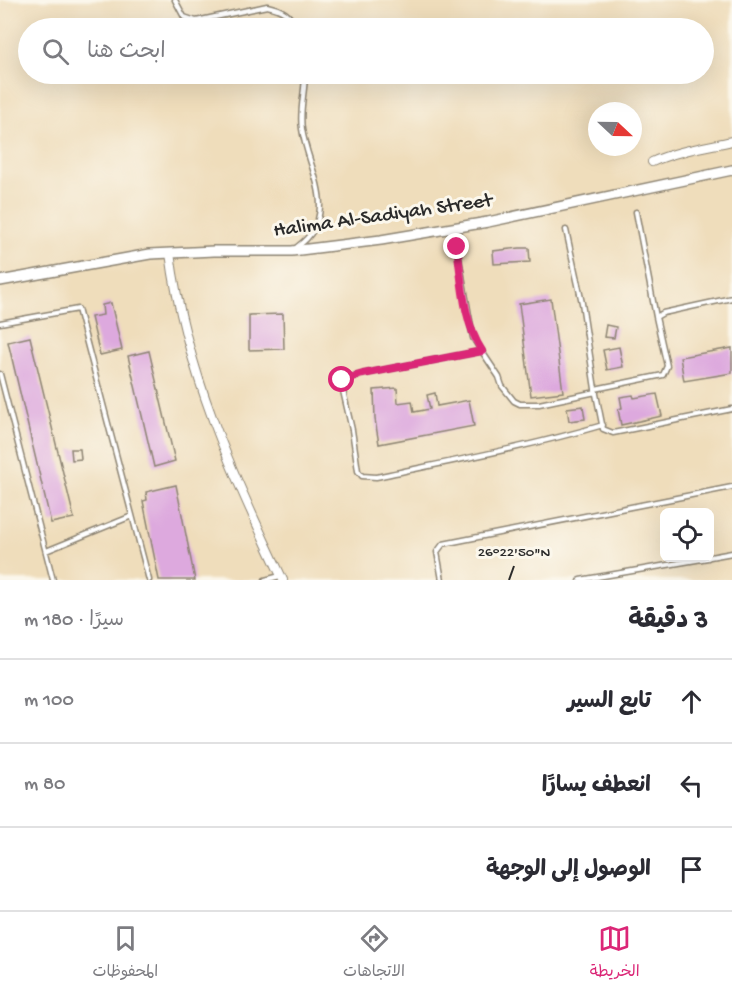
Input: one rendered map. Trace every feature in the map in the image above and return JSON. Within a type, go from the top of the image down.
[{"type":"street","points":[[652,162],[668,154],[693,151],[732,141]]},
{"type":"street","name":"Halima Al-Sadiyah Street","points":[[0,281],[150,254],[292,251],[381,240],[488,222],[732,170]]},
{"type":"street","points":[[170,253],[175,293],[189,350],[247,506],[282,578]]},
{"type":"lane","points":[[175,0],[184,17],[187,18]]},
{"type":"lane","points":[[210,18],[267,6],[288,14],[290,18]]},
{"type":"lane","points":[[292,251],[309,239],[316,228],[319,215],[320,195],[316,176],[306,150],[302,127],[304,84]]},
{"type":"lane","points":[[457,247],[473,338],[499,377],[502,386],[514,401],[520,404],[560,401],[663,375],[667,366],[636,212]]},
{"type":"lane","points":[[566,230],[605,430],[613,433],[732,409]]},
{"type":"lane","points":[[656,317],[663,313],[732,298]]},
{"type":"lane","points":[[0,323],[78,309],[148,580]]},
{"type":"lane","points":[[482,351],[363,374],[340,382],[352,430],[358,471],[362,476],[376,477],[503,451],[548,441],[603,424]]},
{"type":"lane","points":[[0,374],[53,580]]},
{"type":"lane","points":[[442,580],[436,552],[443,544],[732,487]]},
{"type":"lane","points":[[46,551],[132,516]]},
{"type":"lane","points":[[714,556],[732,553]]},
{"type":"lane","points":[[580,580],[681,562]]},
{"type":"lane","points":[[265,580],[282,578]]},
{"type":"building","points":[[529,248],[530,262],[494,264],[493,251]]},
{"type":"building","points":[[551,299],[563,392],[531,396],[519,304]]},
{"type":"building","points":[[111,303],[122,350],[100,355],[91,317],[103,315],[102,305]]},
{"type":"building","points":[[283,314],[284,349],[249,350],[249,315]]},
{"type":"building","points":[[606,325],[616,327],[614,338],[604,337]]},
{"type":"building","points":[[30,337],[74,518],[51,523],[8,342]]},
{"type":"building","points":[[619,347],[623,367],[607,370],[603,350]]},
{"type":"building","points":[[732,348],[732,373],[684,381],[680,357]]},
{"type":"building","points":[[149,351],[175,461],[154,467],[128,356]]},
{"type":"building","points":[[397,388],[398,403],[412,401],[414,412],[430,409],[427,395],[435,393],[437,406],[469,400],[474,426],[379,444],[374,390]]},
{"type":"building","points":[[657,394],[662,416],[621,425],[618,409],[622,408],[620,397],[633,395],[634,398]]},
{"type":"building","points":[[583,406],[585,419],[569,421],[567,408]]},
{"type":"building","points":[[71,449],[80,449],[81,459],[72,460]]},
{"type":"building","points":[[176,485],[195,580],[159,580],[143,501],[147,500],[146,492]]},
{"type":"route","points":[[342,380],[482,351],[473,338],[469,322],[457,247]]}]
